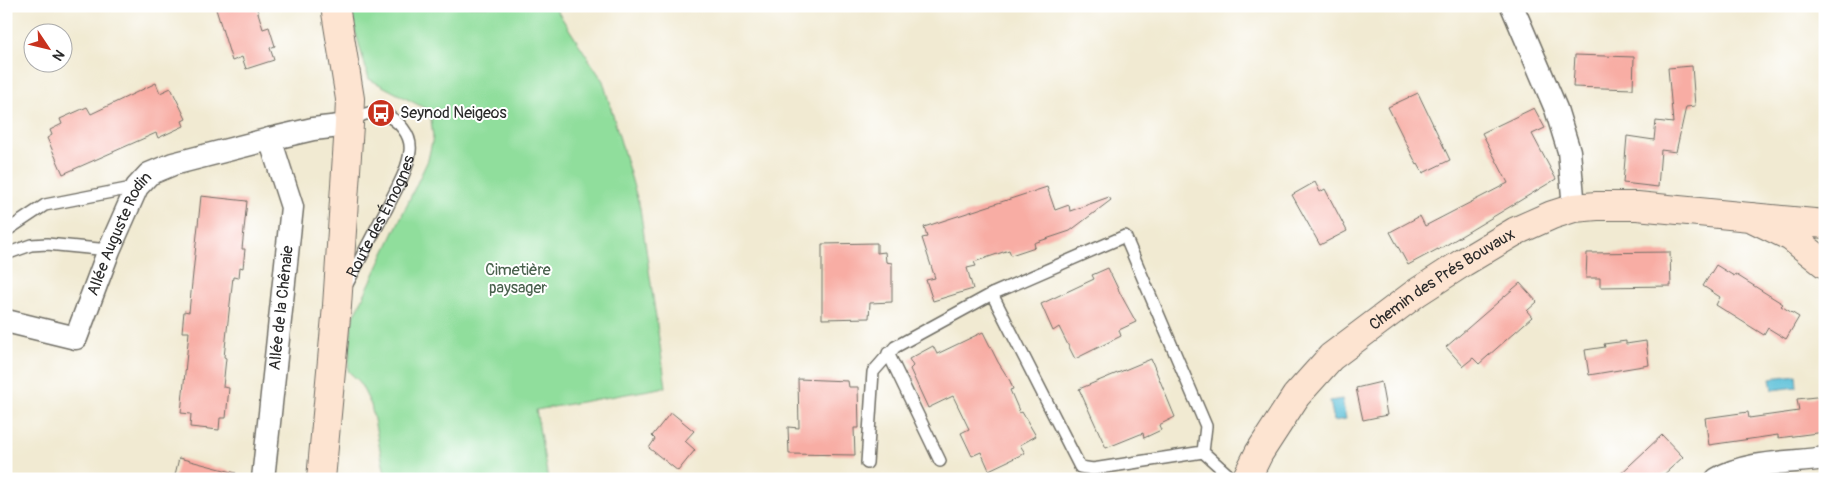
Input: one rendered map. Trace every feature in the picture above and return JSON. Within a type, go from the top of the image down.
[{"type":"street","name":"Route des Émognes","points":[[321,479],[336,306],[350,98],[334,6]]},
{"type":"street","points":[[1512,6],[1556,109],[1569,151],[1574,208]]},
{"type":"street","name":"Allée Auguste Rodin","points":[[6,321],[76,338],[109,250],[138,187],[149,174],[173,164],[270,139],[313,129],[349,125]]},
{"type":"street","name":"Allée de la Chênaie","points":[[263,479],[292,207],[270,139]]},
{"type":"street","name":"Chemin des Prés Bouvaux","points":[[1246,479],[1259,452],[1296,396],[1331,356],[1416,293],[1516,231],[1552,215],[1574,208],[1597,206],[1637,206],[1709,211],[1750,217]]},
{"type":"street","points":[[1750,217],[1825,224]]},
{"type":"street","points":[[1750,217],[1791,237],[1825,264]]},
{"type":"street","points":[[1717,479],[1728,472],[1754,466],[1825,458]]},
{"type":"lane","name":"Route des Émognes","points":[[336,306],[393,196],[406,166],[410,150],[409,139],[394,118],[381,113],[367,112],[349,125]]},
{"type":"lane","points":[[6,231],[45,205],[138,187]]},
{"type":"lane","points":[[867,463],[873,372],[888,353],[895,347],[992,294],[1125,236],[1206,426],[1204,452]]},
{"type":"lane","points":[[6,254],[31,245],[47,244],[109,250]]},
{"type":"lane","points":[[992,294],[1080,467],[1093,469],[1204,452]]},
{"type":"lane","points":[[888,353],[940,461]]},
{"type":"lane","points":[[1204,452],[1233,479]]},
{"type":"green space","name":"Cimetière paysager","points":[[348,6],[554,6],[603,81],[640,208],[666,387],[536,410],[548,479],[386,479],[371,405],[359,381],[348,371],[352,321],[428,160],[433,137],[430,111],[369,79]]},
{"type":"water","points":[[1796,375],[1797,387],[1772,390],[1770,378]]},
{"type":"water","points":[[1342,399],[1346,419],[1334,421],[1330,401]]},
{"type":"building","points":[[215,6],[256,6],[263,29],[269,27],[275,46],[270,48],[274,60],[246,69],[242,57],[232,61]]},
{"type":"building","points":[[1575,55],[1634,57],[1633,89],[1573,87]]},
{"type":"building","points":[[1692,66],[1695,106],[1686,107],[1676,152],[1661,150],[1658,187],[1623,183],[1627,136],[1654,140],[1656,121],[1673,123],[1668,68]]},
{"type":"building","points":[[156,83],[160,93],[171,88],[186,119],[182,121],[184,126],[158,138],[156,133],[63,174],[47,138],[52,135],[50,130],[62,124],[60,119],[87,107],[91,114]]},
{"type":"building","points":[[1418,93],[1450,160],[1423,173],[1417,165],[1388,107]]},
{"type":"building","points":[[1534,108],[1545,128],[1532,134],[1556,179],[1438,250],[1408,265],[1390,232],[1420,216],[1425,226],[1508,183],[1482,133]]},
{"type":"building","points":[[1315,182],[1320,192],[1325,189],[1347,231],[1320,245],[1292,195]]},
{"type":"building","points":[[1047,187],[1055,210],[1069,205],[1070,211],[1109,197],[1111,200],[1070,231],[1034,243],[1035,247],[1011,255],[1009,250],[974,262],[976,266],[967,268],[973,289],[933,301],[926,280],[935,278],[922,238],[927,237],[924,227]]},
{"type":"building","points":[[201,196],[247,201],[242,249],[245,249],[243,268],[240,267],[239,278],[233,277],[224,357],[226,358],[223,387],[229,388],[226,418],[220,418],[219,430],[190,427],[191,414],[181,413],[189,332],[182,332],[184,311],[189,312]]},
{"type":"building","points":[[877,243],[877,253],[885,252],[886,262],[892,263],[892,302],[870,303],[869,318],[822,319],[822,244]]},
{"type":"building","points":[[1670,252],[1671,286],[1600,287],[1600,278],[1586,278],[1587,253]]},
{"type":"building","points":[[1716,265],[1734,276],[1735,274],[1783,304],[1781,306],[1799,317],[1786,339],[1768,328],[1764,335],[1716,305],[1720,297],[1703,286]]},
{"type":"building","points":[[1108,268],[1136,322],[1119,330],[1121,336],[1075,359],[1059,327],[1053,331],[1041,304],[1094,279],[1092,275]]},
{"type":"building","points":[[1520,283],[1537,302],[1527,311],[1532,317],[1479,364],[1473,358],[1463,366],[1446,347]]},
{"type":"building","points":[[983,332],[1010,381],[1013,389],[1010,390],[1020,413],[1022,412],[1036,436],[1020,445],[1025,453],[989,470],[981,452],[972,456],[961,433],[969,429],[953,396],[928,408],[910,369],[913,366],[909,359],[933,346],[937,354]]},
{"type":"building","points":[[1626,341],[1626,344],[1646,341],[1649,365],[1589,375],[1585,350],[1605,347],[1604,344]]},
{"type":"building","points":[[1151,359],[1175,417],[1159,425],[1161,430],[1144,438],[1143,433],[1106,448],[1079,389]]},
{"type":"building","points":[[798,379],[848,381],[849,387],[858,387],[859,428],[854,428],[855,455],[789,454],[788,427],[799,428]]},
{"type":"building","points":[[1381,382],[1387,415],[1363,420],[1356,388]]},
{"type":"building","points":[[1825,396],[1825,432],[1778,438],[1778,435],[1709,445],[1705,418],[1748,412],[1749,418],[1799,411],[1797,399]]},
{"type":"building","points":[[671,412],[694,431],[685,441],[695,450],[678,471],[649,448],[655,439],[652,436]]},
{"type":"building","points":[[1662,435],[1683,457],[1659,479],[1615,479]]},
{"type":"building","points":[[179,458],[236,473],[235,479],[174,479]]},
{"type":"place","name":"Seynod Neigeos","points":[[381,113]]}]
